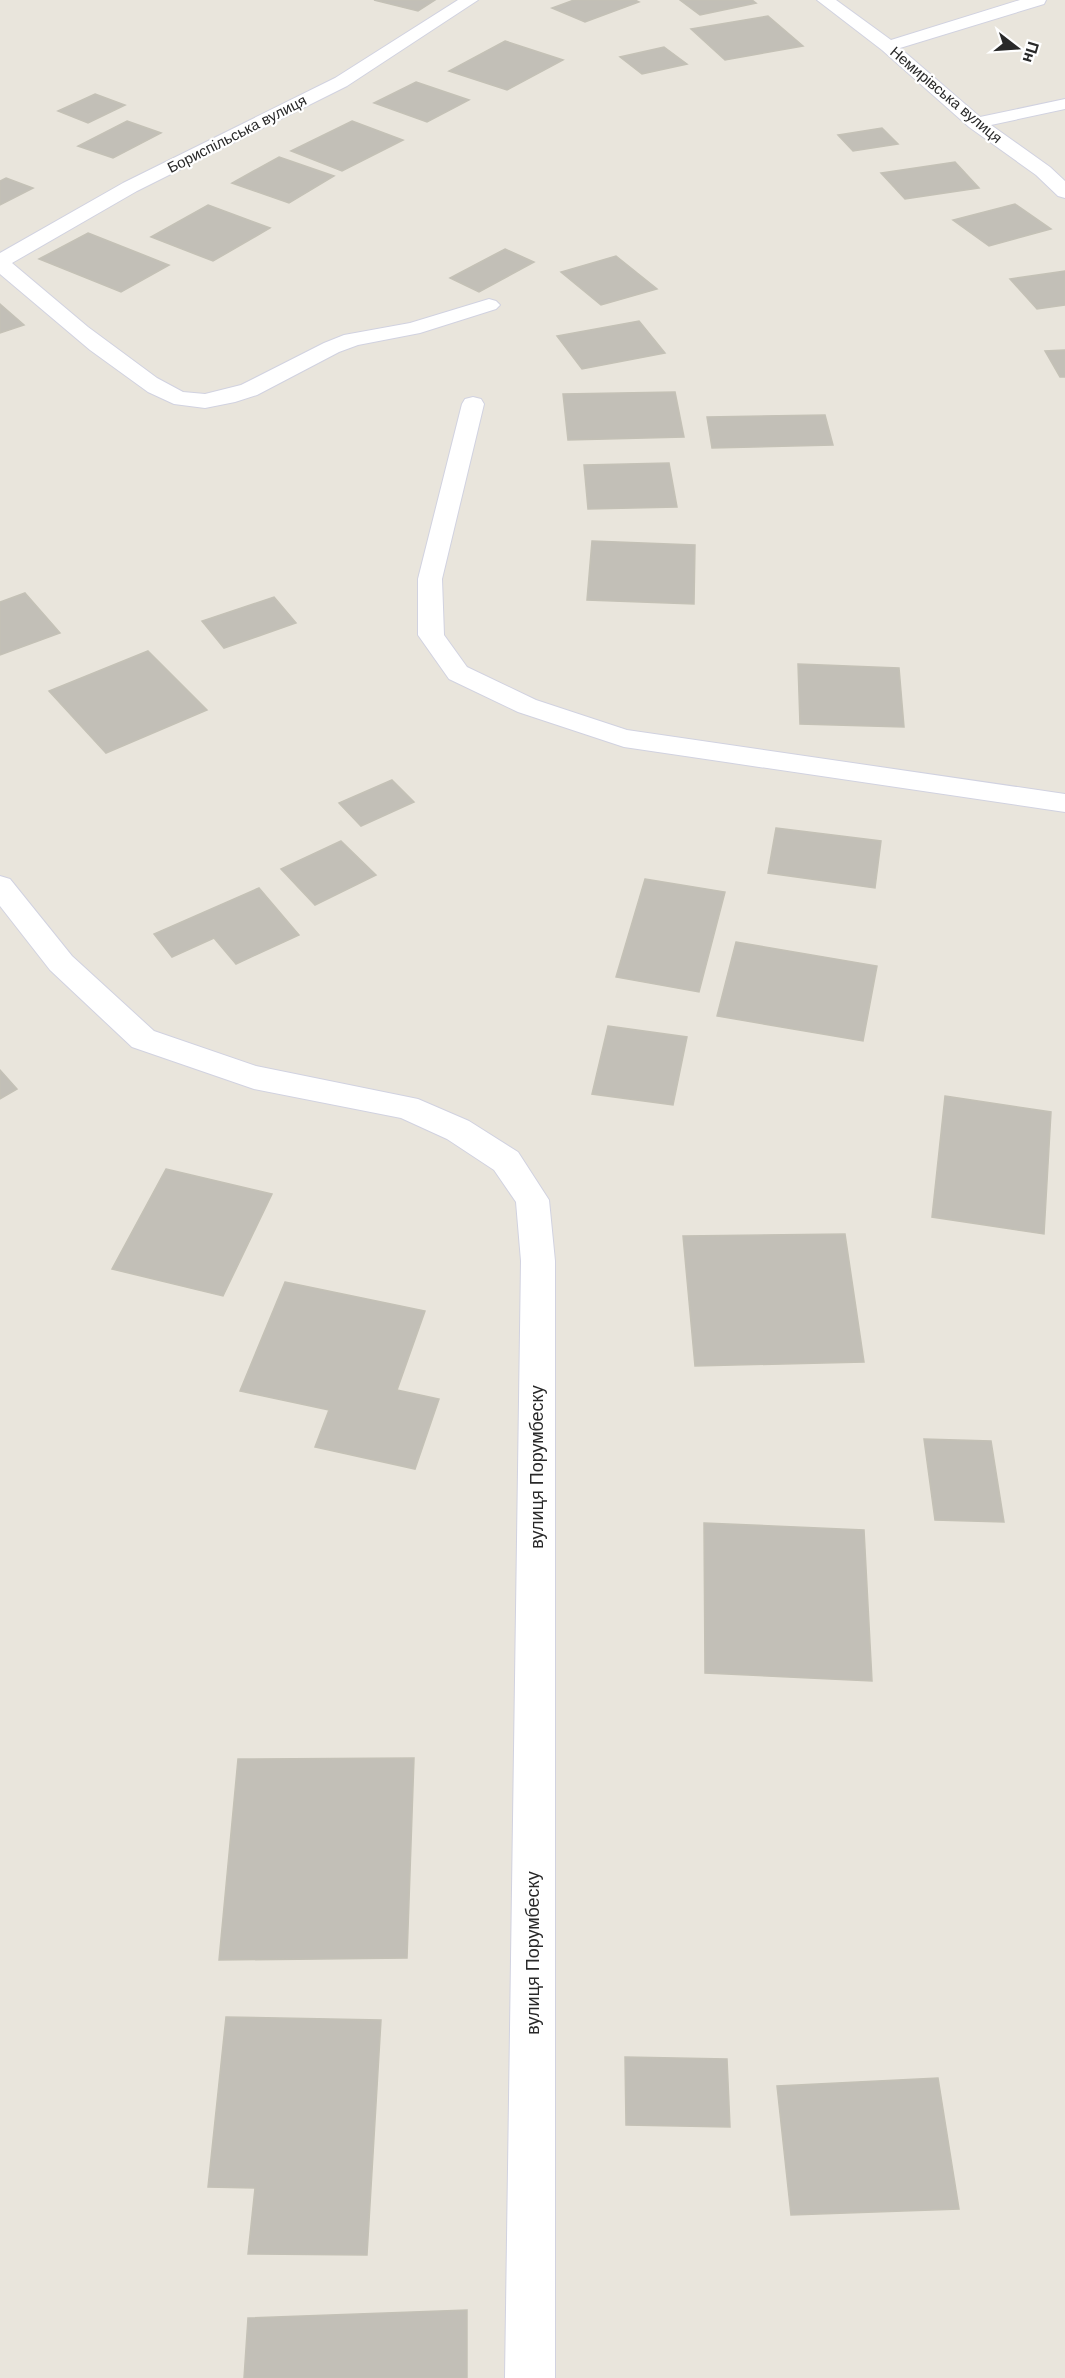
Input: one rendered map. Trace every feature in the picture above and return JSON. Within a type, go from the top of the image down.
[{"type":"street","name":"Бориспільська вулиця","points":[[0,262],[130,187],[341,82],[470,0]]},
{"type":"street","name":"Немирівська вулиця","points":[[825,0],[888,46],[976,123],[1043,171],[1065,192]]},
{"type":"street","points":[[981,0],[1001,11]]},
{"type":"street","points":[[888,46],[1038,0]]},
{"type":"street","points":[[976,123],[1065,105]]},
{"type":"street","points":[[1043,171],[1065,174]]},
{"type":"street","points":[[0,262],[105,352],[150,384],[181,399],[202,401],[231,395],[263,384],[298,364],[351,341],[404,331],[489,305]]},
{"type":"street","points":[[473,404],[430,579],[431,635],[458,673],[527,706],[624,738],[1065,803]]},
{"type":"street","name":"вулиця Порумбеску","points":[[0,886],[61,963],[143,1039],[254,1077],[407,1107],[458,1130],[506,1161],[532,1200],[538,1261],[530,2378]]},
{"type":"building","points":[[374,0],[435,0],[418,11]]},
{"type":"building","points":[[574,0],[635,0],[639,2],[585,22],[552,8]]},
{"type":"building","points":[[680,0],[752,0],[756,3],[700,15]]},
{"type":"building","points":[[768,16],[803,46],[725,60],[691,29]]},
{"type":"building","points":[[505,41],[563,60],[507,90],[449,71]]},
{"type":"building","points":[[664,47],[687,64],[642,74],[620,57]]},
{"type":"building","points":[[416,82],[469,100],[427,122],[374,103]]},
{"type":"building","points":[[95,94],[125,105],[88,123],[58,111]]},
{"type":"building","points":[[127,121],[161,133],[113,158],[78,146]]},
{"type":"building","points":[[352,121],[403,140],[342,171],[291,151]]},
{"type":"building","points":[[882,128],[898,144],[853,151],[838,135]]},
{"type":"building","points":[[279,157],[334,176],[289,203],[232,183]]},
{"type":"building","points":[[955,162],[979,188],[905,199],[881,173]]},
{"type":"building","points":[[6,178],[33,188],[0,205],[0,181]]},
{"type":"building","points":[[1015,204],[1051,229],[989,246],[953,220]]},
{"type":"building","points":[[208,205],[270,228],[213,261],[151,237]]},
{"type":"building","points":[[88,233],[169,265],[121,292],[39,259]]},
{"type":"building","points":[[505,249],[534,262],[479,292],[450,278]]},
{"type":"building","points":[[616,256],[657,289],[601,305],[561,272]]},
{"type":"building","points":[[1065,271],[1065,305],[1037,309],[1010,279]]},
{"type":"building","points":[[0,304],[24,325],[0,333]]},
{"type":"building","points":[[639,321],[665,353],[582,369],[557,336]]},
{"type":"building","points":[[1065,350],[1065,377],[1060,377],[1045,351]]},
{"type":"building","points":[[675,392],[684,437],[568,440],[563,394]]},
{"type":"building","points":[[825,415],[833,445],[712,448],[707,417]]},
{"type":"building","points":[[669,463],[677,507],[588,509],[584,465]]},
{"type":"building","points":[[592,541],[695,545],[694,604],[587,600]]},
{"type":"building","points":[[25,593],[60,633],[0,655],[0,602]]},
{"type":"building","points":[[274,597],[296,623],[224,648],[202,621]]},
{"type":"building","points":[[148,651],[207,710],[106,753],[49,691]]},
{"type":"building","points":[[798,664],[899,668],[904,727],[800,724]]},
{"type":"building","points":[[392,780],[414,802],[361,826],[339,803]]},
{"type":"building","points":[[776,828],[881,841],[875,888],[768,873]]},
{"type":"building","points":[[341,841],[376,875],[315,905],[281,869]]},
{"type":"building","points":[[645,879],[725,892],[699,992],[616,977]]},
{"type":"building","points":[[259,888],[299,935],[236,964],[214,938],[172,957],[154,934]]},
{"type":"building","points":[[736,942],[877,966],[863,1041],[717,1016]]},
{"type":"building","points":[[608,1026],[687,1037],[673,1105],[592,1094]]},
{"type":"building","points":[[0,1070],[17,1089],[0,1099]]},
{"type":"building","points":[[945,1096],[1051,1112],[1044,1234],[932,1217]]},
{"type":"building","points":[[166,1169],[272,1194],[223,1296],[112,1269]]},
{"type":"building","points":[[845,1234],[864,1362],[695,1366],[683,1236]]},
{"type":"building","points":[[285,1282],[425,1311],[397,1390],[439,1399],[415,1469],[315,1447],[329,1410],[240,1391]]},
{"type":"building","points":[[924,1439],[991,1441],[1004,1522],[935,1520]]},
{"type":"building","points":[[704,1523],[864,1530],[872,1681],[705,1673]]},
{"type":"building","points":[[414,1758],[407,1958],[219,1960],[238,1759]]},
{"type":"building","points":[[226,2017],[381,2020],[367,2255],[248,2254],[255,2188],[208,2187]]},
{"type":"building","points":[[625,2057],[727,2059],[730,2127],[626,2125]]},
{"type":"building","points":[[938,2078],[959,2209],[791,2215],[777,2086]]},
{"type":"building","points":[[467,2310],[467,2378],[244,2378],[248,2318]]}]
